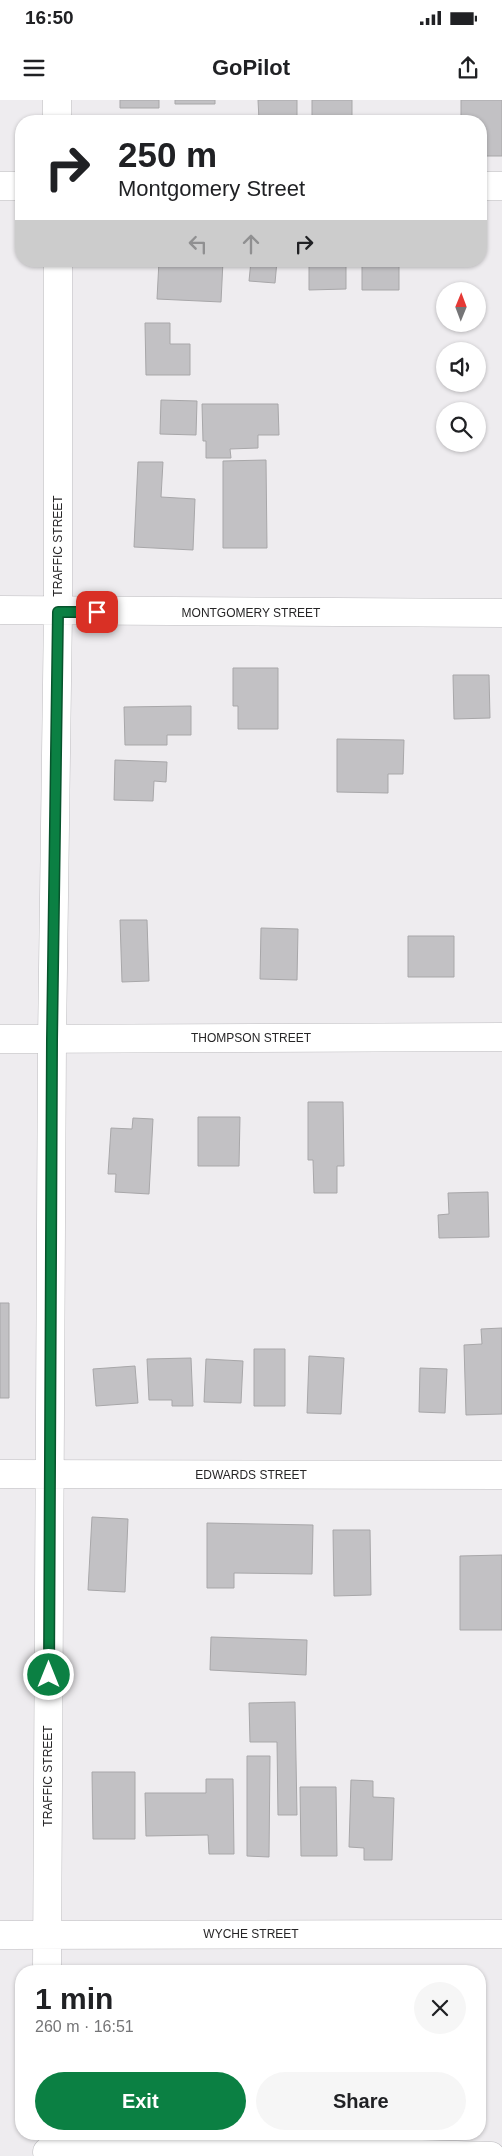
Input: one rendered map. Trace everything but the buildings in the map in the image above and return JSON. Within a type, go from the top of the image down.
[{"type":"street","points":[[57,100],[57,115]]},
{"type":"street","points":[[0,186],[15,186]]},
{"type":"street","points":[[487,186],[502,186]]},
{"type":"street","name":"TRAFFIC STREET","points":[[47,1965],[52,1040],[58,612],[58,267]]},
{"type":"street","name":"MONTGOMERY STREET","points":[[0,610],[58,612],[502,613]]},
{"type":"street","name":"THOMPSON STREET","points":[[0,1040],[502,1037]]},
{"type":"street","name":"EDWARDS STREET","points":[[0,1474],[502,1475]]},
{"type":"street","name":"WYCHE STREET","points":[[0,1934],[502,1934]]},
{"type":"street","points":[[47,2147],[282,2150],[491,2156]]},
{"type":"route","points":[[49,1675],[52,1040],[58,612],[97,612]]}]
